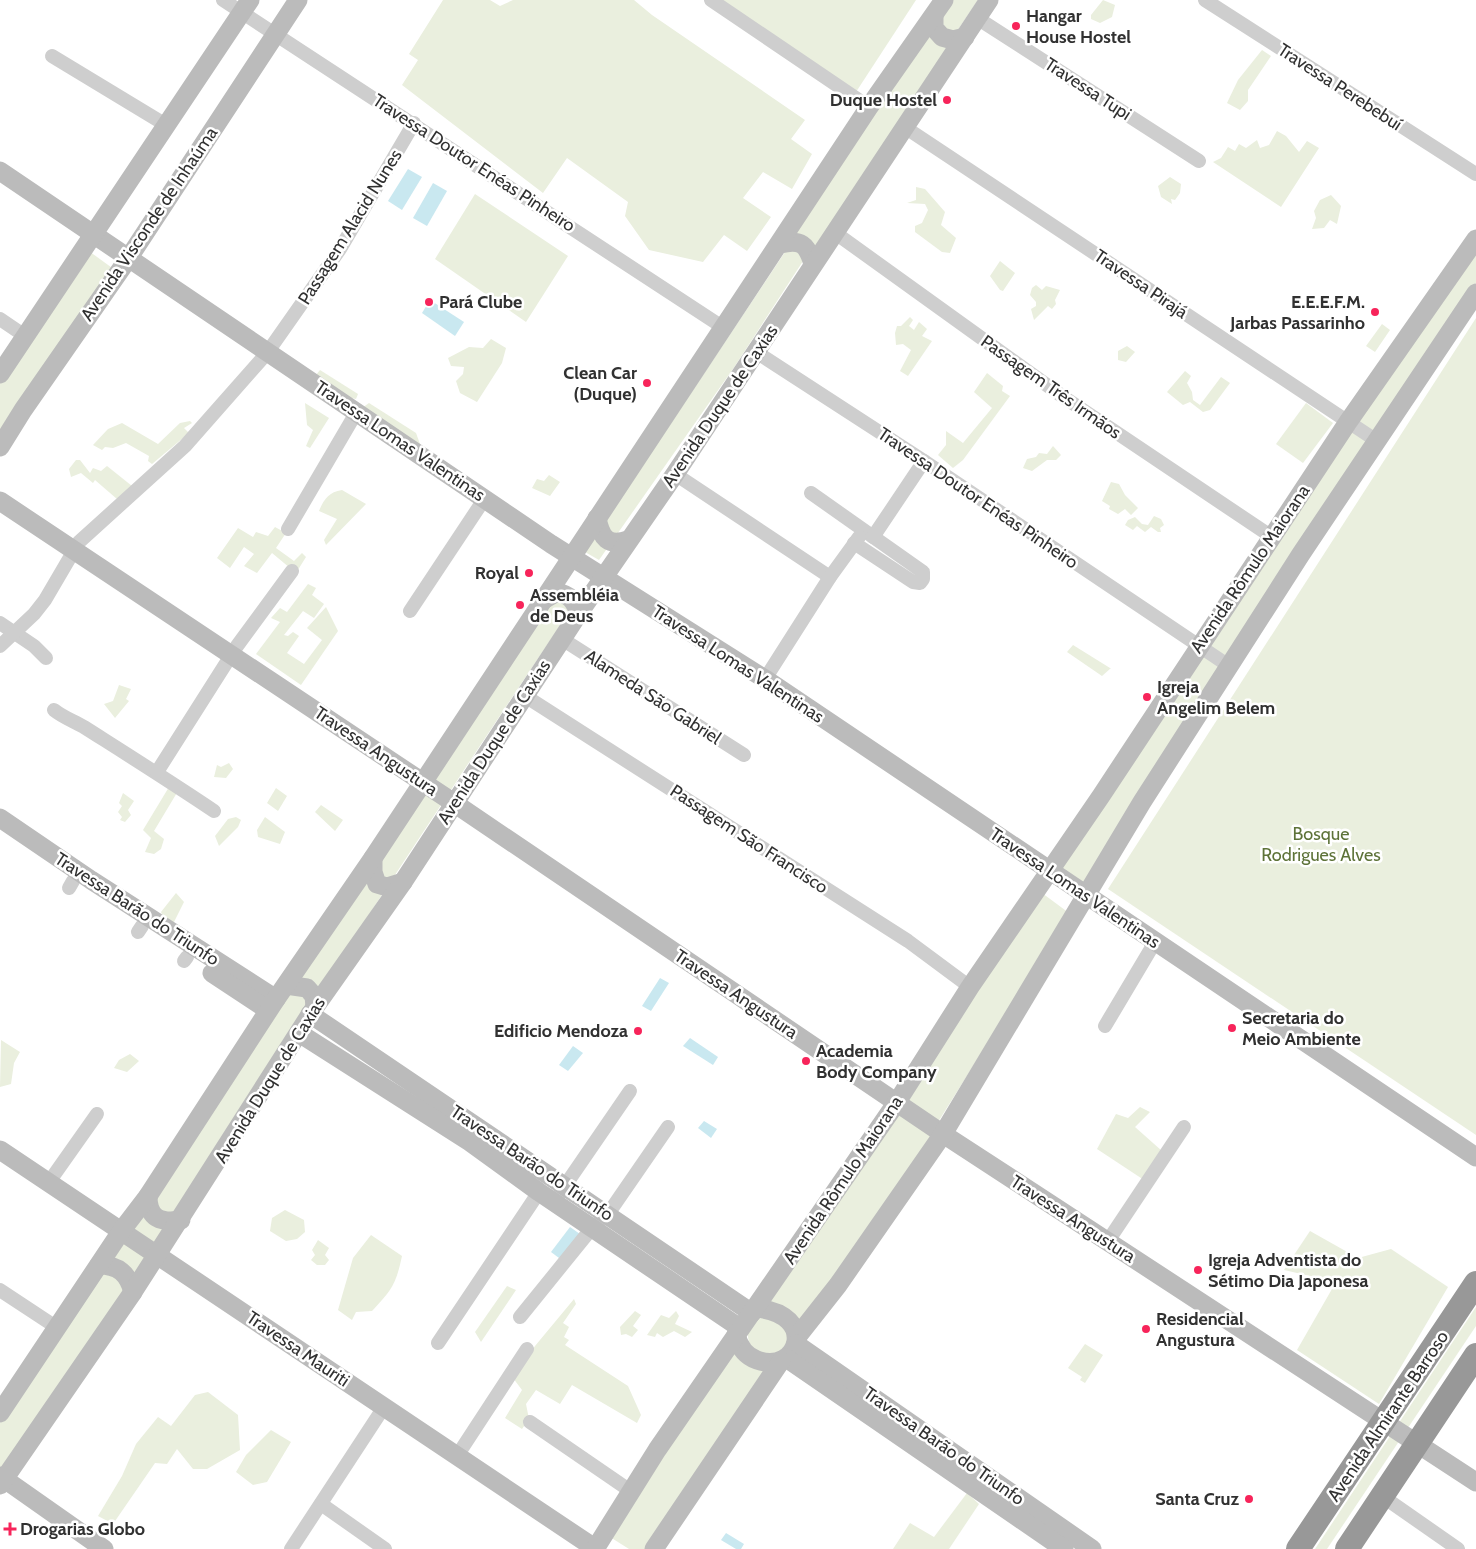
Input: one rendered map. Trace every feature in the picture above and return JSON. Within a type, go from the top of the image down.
[{"type":"highway","name":"Avenida Almirante Barroso","points":[[1298,1549],[1385,1422],[1476,1283]]},
{"type":"highway","points":[[1346,1549],[1476,1355]]},
{"type":"street","name":"Travessa Doutor Enéas Pinheiro","points":[[222,0],[246,6],[274,35],[414,123],[724,328]]},
{"type":"street","name":"Avenida Visconde de Inhaúma","points":[[0,447],[23,410],[128,258],[298,0]]},
{"type":"street","points":[[711,0],[869,107]]},
{"type":"street","name":"Avenida Duque de Caxias","points":[[1,1480],[133,1292],[181,1220],[313,1011],[403,882],[562,638],[675,474],[989,0]]},
{"type":"street","name":"Travessa Perebebuí","points":[[1205,0],[1476,174]]},
{"type":"street","points":[[0,374],[246,6]]},
{"type":"street","points":[[939,8],[934,28],[942,37],[953,40],[964,37]]},
{"type":"street","name":"Avenida Duque de Caxias","points":[[0,1412],[122,1230],[148,1196],[277,998],[373,858],[869,107],[939,8]]},
{"type":"street","name":"Travessa Tupi","points":[[977,18],[1199,161]]},
{"type":"street","points":[[52,56],[166,125]]},
{"type":"street","name":"Passagem Alacid Nunes","points":[[0,646],[14,634],[45,600],[76,551],[79,542],[185,446],[266,353],[340,249],[414,123]]},
{"type":"street","name":"Travessa Pirajá","points":[[906,128],[1376,441]]},
{"type":"street","name":"Travessa Lomas Valentinas","points":[[0,172],[94,234],[266,353],[486,498],[572,558],[765,679],[1476,1157]]},
{"type":"street","name":"Passagem Três Irmãos","points":[[834,232],[1062,396],[1272,537]]},
{"type":"street","name":"Avenida Rômulo Maiorana","points":[[596,1549],[657,1450],[897,1102],[970,987],[1051,871],[1348,422],[1476,239]]},
{"type":"street","points":[[780,244],[793,241],[802,244],[809,253],[813,264]]},
{"type":"street","name":"Avenida Rômulo Maiorana","points":[[654,1549],[790,1350],[838,1285],[943,1134],[1142,802],[1376,441],[1476,293]]},
{"type":"street","points":[[0,319],[25,336]]},
{"type":"street","name":"Travessa Doutor Enéas Pinheiro","points":[[756,352],[924,460],[1229,666]]},
{"type":"street","points":[[288,529],[356,413]]},
{"type":"street","points":[[765,679],[854,543],[869,533],[924,460]]},
{"type":"street","points":[[675,474],[830,577]]},
{"type":"street","points":[[812,493],[923,572],[923,579],[920,583],[914,582],[854,543]]},
{"type":"street","points":[[410,611],[486,498]]},
{"type":"street","name":"Travessa Angustura","points":[[0,501],[423,782],[943,1134],[1476,1482]]},
{"type":"street","points":[[598,518],[600,533],[610,541],[618,543],[628,540]]},
{"type":"street","points":[[157,772],[233,656],[237,646],[292,571]]},
{"type":"street","points":[[545,599],[557,592],[567,595],[575,602],[579,613]]},
{"type":"street","points":[[0,623],[34,646],[46,658]]},
{"type":"street","name":"Alameda São Gabriel","points":[[562,638],[744,755]]},
{"type":"street","name":"Passagem São Francisco","points":[[525,696],[908,941],[970,987]]},
{"type":"street","points":[[54,710],[64,719],[82,726],[138,763],[157,772],[214,811]]},
{"type":"street","name":"Travessa Barão do Triunfo","points":[[0,818],[80,885],[185,959],[277,998]]},
{"type":"street","name":"Travessa Barão do Triunfo","points":[[0,834],[80,885],[277,998]]},
{"type":"street","points":[[373,858],[372,872],[376,884],[387,887],[403,882]]},
{"type":"street","points":[[1105,1026],[1155,942]]},
{"type":"street","points":[[277,998],[307,988],[314,996],[313,1011]]},
{"type":"street","name":"Travessa Barão do Triunfo","points":[[313,1011],[552,1194],[592,1228],[679,1288],[738,1332]]},
{"type":"street","name":"Travessa Barão do Triunfo","points":[[299,1033],[476,1135],[552,1194],[608,1214],[691,1271],[754,1311]]},
{"type":"street","points":[[438,1343],[630,1091]]},
{"type":"street","points":[[49,1182],[97,1114]]},
{"type":"street","points":[[520,1317],[592,1228],[608,1214],[668,1126]]},
{"type":"street","points":[[1108,1241],[1184,1127]]},
{"type":"street","name":"Travessa Mauriti","points":[[0,1150],[596,1549]]},
{"type":"street","points":[[148,1196],[148,1207],[155,1218],[166,1222],[181,1220]]},
{"type":"street","points":[[99,1265],[110,1265],[122,1270],[130,1280],[133,1292]]},
{"type":"street","points":[[679,1288],[691,1271]]},
{"type":"street","points":[[0,1290],[56,1327]]},
{"type":"street","points":[[738,1332],[743,1351],[751,1357],[764,1362],[790,1350],[795,1328],[784,1315],[769,1309],[754,1311]]},
{"type":"street","points":[[457,1456],[527,1349]]},
{"type":"street","name":"Travessa Barão do Triunfo","points":[[790,1350],[1012,1503],[1067,1545],[1092,1549]]},
{"type":"street","points":[[292,1549],[384,1407]]},
{"type":"street","points":[[530,1422],[632,1492]]},
{"type":"street","points":[[1,1480],[104,1549]]},
{"type":"street","points":[[1382,1496],[1458,1549]]},
{"type":"street","points":[[321,1504],[385,1549]]},
{"type":"green space","points":[[443,0],[490,0],[500,6],[513,0],[634,0],[652,15],[805,120],[791,139],[812,154],[792,189],[763,172],[743,198],[771,217],[747,251],[724,235],[703,262],[649,250],[625,216],[628,202],[567,158],[543,193],[402,85],[418,60],[409,54]]},
{"type":"green space","points":[[719,0],[916,0],[856,92]]},
{"type":"green space","points":[[951,0],[978,0],[955,34],[948,34],[940,18]]},
{"type":"green space","points":[[1103,0],[1115,5],[1112,17],[1100,23],[1091,19],[1091,15]]},
{"type":"green space","points":[[931,29],[955,44],[814,252],[791,237]]},
{"type":"green space","points":[[1262,50],[1271,56],[1248,90],[1248,101],[1240,110],[1227,103],[1238,80]]},
{"type":"green space","points":[[1277,131],[1286,136],[1299,152],[1307,141],[1319,148],[1281,207],[1213,162],[1221,158],[1228,147],[1235,151],[1239,144],[1246,148],[1257,140],[1260,148],[1269,145]]},
{"type":"green space","points":[[1170,177],[1181,184],[1180,193],[1175,200],[1171,199],[1172,204],[1161,197],[1158,186]]},
{"type":"green space","points":[[916,187],[925,189],[945,212],[941,225],[956,238],[950,253],[942,252],[915,232],[915,226],[922,223],[928,210],[925,204],[907,203],[916,200]]},
{"type":"green space","points":[[475,194],[568,256],[526,322],[435,259]]},
{"type":"green space","points":[[1331,195],[1341,206],[1337,224],[1330,220],[1324,228],[1312,229],[1316,218],[1314,211],[1320,200]]},
{"type":"green space","points":[[1476,244],[1476,283],[1086,886],[1061,867]]},
{"type":"green space","points":[[789,246],[805,258],[735,366],[599,560],[585,552]]},
{"type":"green space","points":[[86,249],[115,270],[0,444],[0,379]]},
{"type":"green space","points":[[1000,261],[1015,273],[1003,291],[1000,290],[990,276]]},
{"type":"green space","points":[[1036,285],[1042,290],[1046,286],[1060,290],[1055,300],[1056,304],[1052,309],[1048,306],[1034,320],[1031,309],[1036,306],[1036,302],[1030,295],[1032,288]]},
{"type":"green space","points":[[910,317],[913,320],[909,326],[914,330],[919,322],[927,329],[922,336],[932,341],[908,376],[900,371],[911,350],[903,344],[896,345],[895,333],[897,326],[901,326]]},
{"type":"green space","name":"Bosque Rodrigues Alves","points":[[1476,318],[1476,1135],[1108,889]]},
{"type":"green space","points":[[1382,324],[1390,330],[1375,352],[1366,346]]},
{"type":"green space","points":[[491,339],[506,348],[502,363],[477,402],[460,393],[456,381],[463,374],[464,367],[451,366],[448,358],[469,347],[483,348]]},
{"type":"green space","points":[[1127,346],[1135,352],[1126,362],[1118,360],[1118,351]]},
{"type":"green space","points":[[320,370],[358,394],[356,399],[347,397],[316,375]]},
{"type":"green space","points":[[1185,371],[1191,376],[1187,383],[1192,392],[1193,400],[1200,405],[1221,377],[1230,383],[1210,410],[1203,412],[1190,402],[1183,405],[1167,392]]},
{"type":"green space","points":[[987,373],[1003,386],[1002,391],[1010,396],[963,460],[953,468],[938,455],[946,445],[946,431],[963,443],[992,408],[974,392]]},
{"type":"green space","points":[[305,403],[329,418],[310,448],[306,446],[313,430],[307,425]]},
{"type":"green space","points":[[369,403],[416,433],[420,444],[417,447],[362,408]]},
{"type":"green space","points":[[1306,403],[1333,423],[1303,463],[1276,444]]},
{"type":"green space","points":[[190,421],[192,423],[184,428],[189,433],[152,464],[148,461],[149,456],[126,443],[113,448],[105,447],[102,450],[93,445],[108,429],[122,423],[158,444],[180,423]]},
{"type":"green space","points":[[1053,446],[1061,455],[1056,460],[1047,460],[1032,471],[1023,468],[1027,459],[1036,457],[1039,453],[1047,454]]},
{"type":"green space","points":[[76,460],[80,460],[90,473],[93,468],[101,471],[107,466],[132,486],[117,499],[95,480],[93,483],[81,473],[71,477],[69,469]]},
{"type":"green space","points":[[549,475],[560,482],[550,496],[532,488],[537,479],[544,481]]},
{"type":"green space","points":[[1111,482],[1119,484],[1125,495],[1138,508],[1131,515],[1125,509],[1118,514],[1109,509],[1110,506],[1102,501]]},
{"type":"green space","points":[[342,490],[366,504],[326,545],[324,540],[337,519],[319,511],[328,497],[334,492]]},
{"type":"green space","points":[[1154,516],[1161,519],[1164,525],[1160,528],[1161,532],[1151,527],[1145,532],[1137,526],[1133,530],[1125,525],[1128,520],[1135,517],[1142,524],[1148,525]]},
{"type":"green space","points":[[275,527],[286,533],[276,548],[294,561],[302,553],[306,557],[296,573],[272,553],[257,573],[244,566],[254,554],[244,547],[230,568],[217,558],[238,528],[253,537],[256,532],[268,536]]},
{"type":"green space","points":[[308,584],[316,588],[312,595],[324,604],[314,618],[303,611],[284,635],[288,636],[293,632],[299,636],[287,653],[304,664],[322,640],[307,628],[326,607],[338,631],[301,685],[256,654],[280,622],[271,618],[280,608],[287,612]]},
{"type":"green space","points":[[555,598],[571,606],[557,630],[0,1477],[0,1423]]},
{"type":"green space","points":[[1073,645],[1111,668],[1102,676],[1067,652]]},
{"type":"green space","points":[[119,685],[131,689],[126,699],[129,701],[115,718],[104,704],[113,701]]},
{"type":"green space","points":[[229,763],[233,769],[226,778],[214,777],[217,765],[221,767]]},
{"type":"green space","points":[[169,787],[178,791],[154,831],[164,839],[161,849],[154,854],[145,852],[151,838],[143,830]]},
{"type":"green space","points":[[276,788],[287,796],[278,811],[267,803]]},
{"type":"green space","points":[[123,793],[134,801],[128,810],[131,815],[125,822],[120,820],[122,817],[118,812],[122,806],[119,803]]},
{"type":"green space","points":[[321,805],[343,820],[335,831],[315,812]]},
{"type":"green space","points":[[236,817],[241,820],[238,827],[219,846],[215,836],[228,819]]},
{"type":"green space","points":[[265,817],[285,832],[280,844],[258,837],[257,830]]},
{"type":"green space","points":[[176,893],[184,902],[173,924],[166,923],[161,912]]},
{"type":"green space","points":[[1042,893],[1069,913],[938,1122],[905,1101]]},
{"type":"green space","points":[[1,1040],[20,1052],[14,1063],[11,1084],[0,1087]]},
{"type":"green space","points":[[130,1054],[139,1061],[127,1072],[114,1068],[119,1060]]},
{"type":"green space","points":[[1140,1107],[1150,1112],[1135,1127],[1162,1151],[1144,1180],[1097,1149],[1116,1114],[1128,1118]]},
{"type":"green space","points":[[898,1110],[937,1134],[798,1325],[766,1306]]},
{"type":"green space","points":[[285,1210],[304,1220],[305,1232],[297,1239],[286,1241],[270,1231],[272,1218]]},
{"type":"green space","points":[[1310,1231],[1358,1258],[1391,1249],[1448,1287],[1379,1404],[1297,1350],[1336,1282],[1284,1270]]},
{"type":"green space","points":[[371,1235],[402,1256],[395,1280],[384,1297],[372,1311],[356,1312],[352,1320],[338,1310],[353,1258]]},
{"type":"green space","points":[[318,1240],[329,1248],[325,1255],[329,1260],[325,1265],[317,1265],[311,1260],[315,1255],[312,1250]]},
{"type":"green space","points":[[507,1286],[516,1290],[481,1342],[475,1332]]},
{"type":"green space","points":[[574,1299],[576,1304],[563,1323],[569,1327],[564,1337],[569,1340],[565,1345],[628,1386],[641,1415],[637,1423],[572,1385],[560,1404],[536,1390],[526,1404],[529,1419],[522,1429],[505,1418],[522,1390],[513,1378],[535,1346]]},
{"type":"green space","points":[[1476,1307],[1476,1326],[1327,1549],[1315,1549]]},
{"type":"green space","points":[[635,1311],[641,1315],[633,1326],[638,1330],[632,1337],[626,1334],[621,1335],[620,1327]]},
{"type":"green space","points":[[676,1311],[679,1316],[675,1324],[692,1332],[685,1337],[674,1331],[663,1337],[657,1333],[655,1337],[647,1335],[661,1315],[669,1318]]},
{"type":"green space","points":[[780,1316],[790,1341],[775,1356],[754,1351],[749,1342],[748,1335],[753,1319]]},
{"type":"green space","points":[[1085,1344],[1103,1355],[1085,1383],[1080,1380],[1082,1377],[1068,1368]]},
{"type":"green space","points":[[731,1350],[769,1370],[646,1549],[629,1549],[610,1537]]},
{"type":"green space","points":[[208,1392],[238,1415],[240,1450],[207,1469],[193,1469],[177,1449],[167,1464],[155,1463],[113,1524],[98,1516],[122,1476],[136,1444],[158,1417],[171,1426],[195,1395]]},
{"type":"green space","points":[[271,1430],[291,1442],[267,1482],[253,1485],[236,1472],[246,1455]]},
{"type":"green space","points":[[967,1493],[979,1504],[949,1549],[893,1549],[910,1523],[934,1537]]},
{"type":"water","points":[[408,169],[422,177],[402,210],[388,201]]},
{"type":"water","points":[[433,183],[447,191],[427,226],[413,218]]},
{"type":"water","points":[[430,300],[464,322],[455,336],[422,313]]},
{"type":"water","points":[[660,978],[669,983],[651,1011],[642,1006]]},
{"type":"water","points":[[690,1038],[718,1057],[713,1065],[683,1046]]},
{"type":"water","points":[[573,1046],[583,1053],[568,1071],[559,1065]]},
{"type":"water","points":[[704,1121],[717,1129],[711,1138],[698,1128]]},
{"type":"water","points":[[570,1227],[580,1234],[565,1254],[559,1258],[551,1252]]},
{"type":"water","points":[[726,1533],[744,1544],[741,1549],[736,1549],[721,1540]]},
{"type":"place","name":"Hangar House Hostel","points":[[1016,26]]},
{"type":"place","name":"Duque Hostel","points":[[947,100]]},
{"type":"place","name":"Pará Clube","points":[[429,302]]},
{"type":"place","name":"E.E.E.F.M. Jarbas Passarinho","points":[[1375,312]]},
{"type":"place","name":"Clean Car (Duque)","points":[[647,383]]},
{"type":"place","name":"Royal","points":[[529,573]]},
{"type":"place","name":"Assembléia de Deus","points":[[520,605]]},
{"type":"place","name":"Igreja Angelim Belem","points":[[1147,697]]},
{"type":"place","name":"Secretaria do Meio Ambiente","points":[[1232,1028]]},
{"type":"place","name":"Edificio Mendoza","points":[[638,1031]]},
{"type":"place","name":"Academia Body Company","points":[[806,1061]]},
{"type":"place","name":"Igreja Adventista do Sétimo Dia Japonesa","points":[[1198,1270]]},
{"type":"place","name":"Residencial Angustura","points":[[1146,1329]]},
{"type":"place","name":"Santa Cruz","points":[[1249,1499]]},
{"type":"place","name":"Drogarias Globo","points":[[10,1529]]}]
